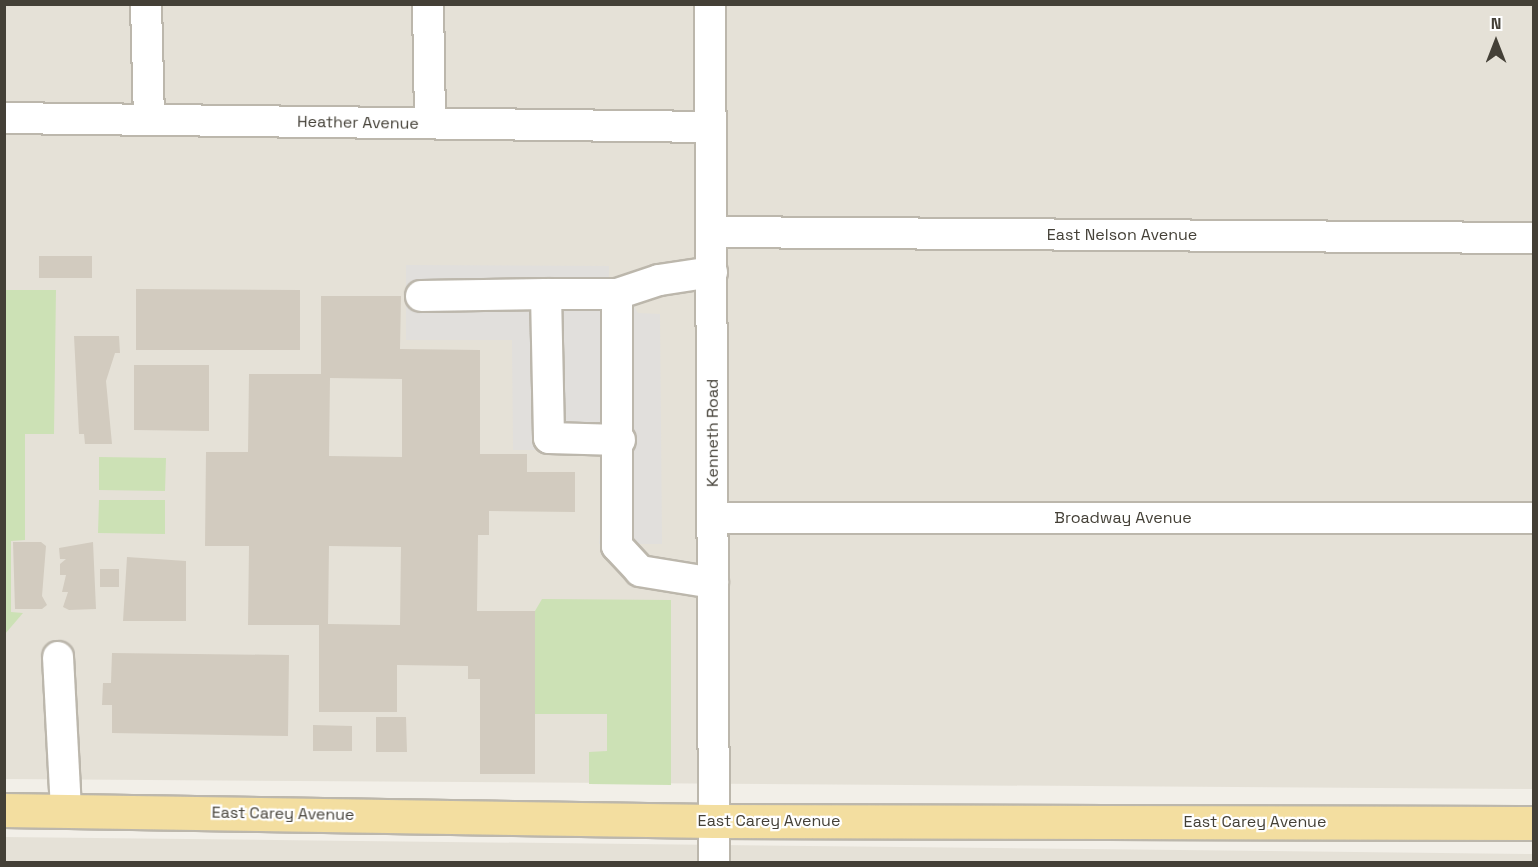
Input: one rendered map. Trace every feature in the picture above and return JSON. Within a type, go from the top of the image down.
[{"type":"main road","name":"East Carey Avenue","points":[[4,810],[714,821],[1533,823]]},
{"type":"street","points":[[146,4],[149,120]]},
{"type":"street","points":[[428,4],[430,123]]},
{"type":"street","name":"Kenneth Road","points":[[710,4],[714,862]]},
{"type":"street","name":"Heather Avenue","points":[[4,118],[711,127]]},
{"type":"street","name":"East Nelson Avenue","points":[[711,232],[1533,238]]},
{"type":"street","points":[[421,296],[617,294],[659,280],[711,272]]},
{"type":"street","points":[[546,294],[549,438],[620,440]]},
{"type":"street","points":[[617,294],[620,440],[617,546],[622,557],[652,575],[713,583]]},
{"type":"street","name":"Broadway Avenue","points":[[713,518],[1533,518]]},
{"type":"street","points":[[58,657],[66,811]]},
{"type":"shaded area","points":[[5,5],[1533,5],[1533,789],[5,779]]},
{"type":"shaded area","points":[[406,265],[609,266],[609,281],[619,282],[638,313],[660,314],[662,544],[599,544],[606,467],[601,455],[591,450],[513,450],[512,340],[406,340]]},
{"type":"shaded area","points":[[4,837],[1533,854],[1534,862],[5,862]]},
{"type":"green space","points":[[5,290],[56,290],[54,434],[25,434],[25,540],[11,541],[11,612],[23,613],[5,634]]},
{"type":"green space","points":[[99,457],[166,458],[165,491],[99,490]]},
{"type":"green space","points":[[99,500],[165,500],[165,534],[98,533]]},
{"type":"green space","points":[[542,599],[671,600],[671,785],[589,784],[589,752],[607,751],[607,714],[535,714],[535,611]]},
{"type":"building","points":[[39,256],[92,256],[92,278],[39,278]]},
{"type":"building","points":[[136,289],[300,290],[300,350],[136,350]]},
{"type":"building","points":[[321,296],[401,296],[400,349],[480,350],[480,454],[527,454],[527,472],[575,472],[575,512],[489,511],[489,535],[478,535],[477,611],[535,611],[535,774],[480,774],[480,679],[468,679],[468,666],[397,665],[397,712],[319,712],[319,625],[248,625],[249,546],[205,546],[206,452],[248,452],[249,374],[321,374]],"holes":[[[330,378],[402,379],[402,457],[329,456]],[[329,546],[401,547],[400,625],[328,624]]]},
{"type":"building","points":[[74,336],[119,336],[120,353],[115,353],[106,381],[112,444],[85,444],[84,434],[79,434]]},
{"type":"building","points":[[134,365],[209,365],[209,431],[134,430]]},
{"type":"building","points":[[13,542],[41,542],[46,546],[42,596],[47,605],[42,609],[15,609]]},
{"type":"building","points":[[93,542],[96,609],[69,610],[63,607],[68,592],[62,592],[66,575],[60,575],[60,564],[66,559],[60,559],[59,548]]},
{"type":"building","points":[[127,557],[186,561],[186,621],[123,621]]},
{"type":"building","points":[[100,569],[119,569],[119,587],[100,587]]},
{"type":"building","points":[[112,653],[289,655],[288,736],[112,733],[112,705],[102,705],[103,683],[111,683]]},
{"type":"building","points":[[376,717],[406,717],[407,752],[376,752]]},
{"type":"building","points":[[313,725],[352,726],[352,751],[313,751]]}]
